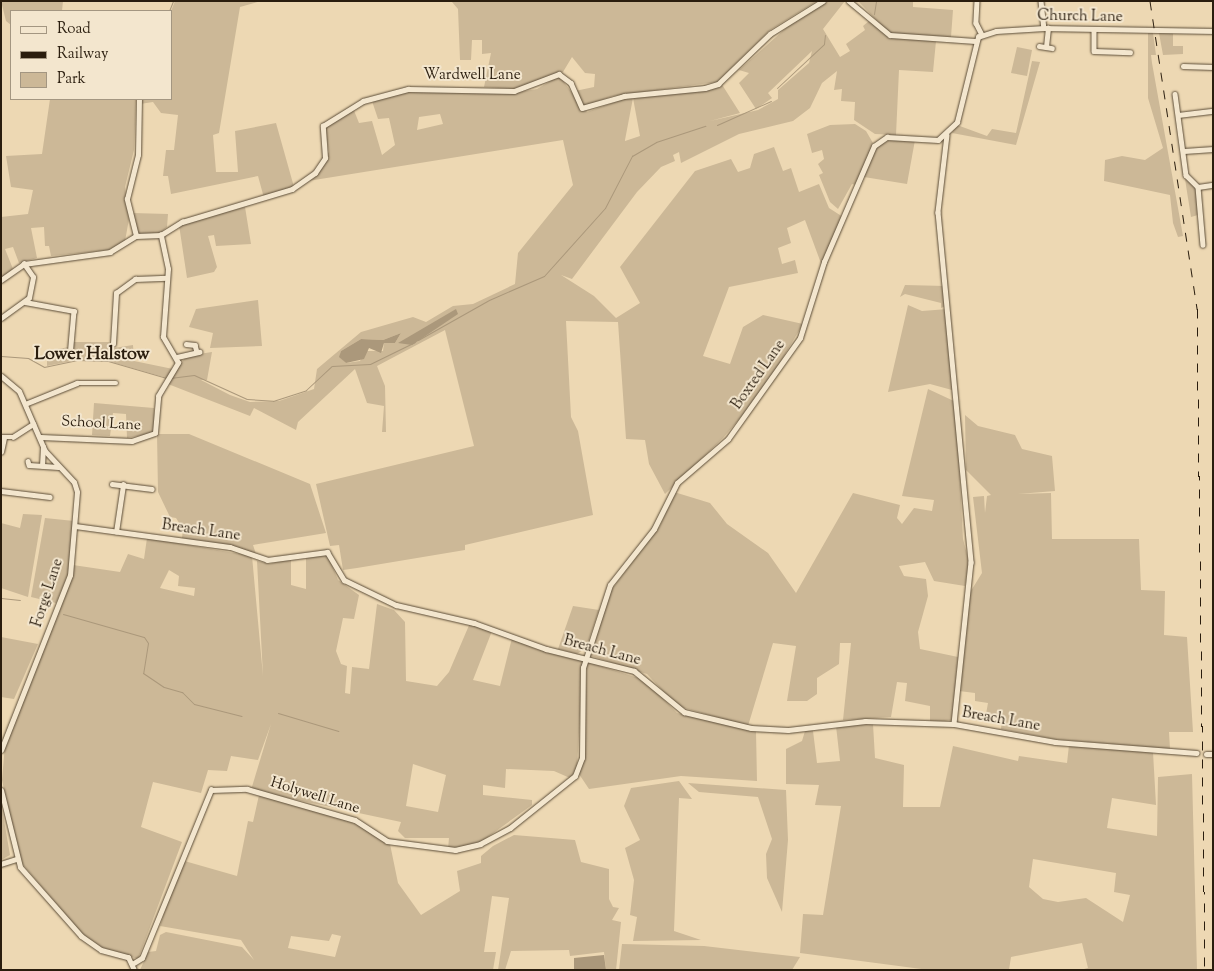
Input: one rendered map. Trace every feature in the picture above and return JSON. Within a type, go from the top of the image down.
[{"type":"street","name":"Wardwell Lane","points":[[161,235],[182,222],[292,190],[315,172],[325,158],[323,126],[362,101],[408,89],[514,91],[559,74],[571,83],[582,108],[624,96],[705,88],[718,84],[769,34],[823,1]]},
{"type":"street","points":[[849,1],[890,34],[976,41]]},
{"type":"street","points":[[954,724],[971,562],[938,212],[947,135],[962,110],[976,41],[982,35],[976,23],[977,1]]},
{"type":"street","points":[[1041,1],[1046,28],[1046,47]]},
{"type":"street","name":"Church Lane","points":[[982,35],[1046,28],[1094,31],[1213,31]]},
{"type":"street","points":[[1094,31],[1094,51],[1130,52]]},
{"type":"street","points":[[1038,46],[1052,48]]},
{"type":"street","points":[[1183,66],[1213,67]]},
{"type":"street","points":[[1175,94],[1186,175],[1198,187],[1203,245]]},
{"type":"street","points":[[135,234],[127,199],[138,156],[139,100]]},
{"type":"street","points":[[1178,115],[1213,111]]},
{"type":"street","name":"Boxted Lane","points":[[585,657],[610,585],[654,529],[672,490],[728,439],[800,338],[824,262],[874,146],[887,137],[931,141],[947,135]]},
{"type":"street","points":[[1184,151],[1213,149]]},
{"type":"street","points":[[1198,187],[1213,185]]},
{"type":"street","points":[[135,234],[161,235],[167,247],[167,278],[162,338],[177,358],[198,352],[195,345],[186,344]]},
{"type":"street","points":[[1,280],[24,264],[110,252],[131,239],[135,234]]},
{"type":"street","points":[[1,318],[25,302],[33,277],[24,264]]},
{"type":"street","points":[[113,344],[116,294],[135,279],[167,278]]},
{"type":"street","points":[[25,302],[74,311],[71,349]]},
{"type":"street","name":"School Lane","points":[[40,437],[147,439],[156,431],[158,396],[169,378],[177,358]]},
{"type":"street","points":[[1,376],[16,386],[25,404],[43,447],[42,466]]},
{"type":"street","points":[[25,404],[77,383],[116,383]]},
{"type":"street","points":[[1,452],[3,437],[34,424]]},
{"type":"street","name":"Forge Lane","points":[[1,750],[70,575],[77,488],[43,447]]},
{"type":"street","points":[[28,461],[29,465],[58,467]]},
{"type":"street","points":[[112,484],[152,489]]},
{"type":"street","points":[[116,532],[123,486]]},
{"type":"street","points":[[1,491],[50,497]]},
{"type":"street","name":"Breach Lane","points":[[75,526],[230,547],[267,560],[328,552],[349,584],[396,605],[474,623],[546,649],[585,657],[643,675],[684,712],[751,728],[788,730],[865,721],[954,724],[1055,742],[1197,753]]},
{"type":"street","name":"Holywell Lane","points":[[134,963],[144,953],[211,790],[247,789],[311,805],[355,820],[387,840],[436,850],[473,847],[510,828],[578,772],[582,758],[585,657]]},
{"type":"street","points":[[1206,754],[1213,754]]},
{"type":"street","points":[[1,790],[16,859],[81,936],[134,963],[134,970]]},
{"type":"street","points":[[1,864],[16,859]]},
{"type":"green space","points":[[1,1],[63,1],[62,10],[10,10],[10,24],[6,21]]},
{"type":"green space","points":[[175,1],[261,1],[240,7],[219,133],[213,135],[216,172],[238,172],[235,131],[276,123],[294,187],[264,198],[258,176],[171,194],[168,176],[163,176],[166,150],[174,150],[178,115],[161,113],[153,102],[140,104],[142,100],[172,100],[171,10]]},
{"type":"green space","points":[[817,1],[770,30],[717,82],[613,96],[584,106],[575,91],[594,87],[595,74],[585,73],[572,57],[563,72],[541,80],[513,89],[484,87],[491,53],[482,54],[482,40],[472,40],[471,60],[460,60],[458,9],[452,2]]},
{"type":"green space","points":[[828,1],[845,1],[823,29],[840,57],[850,51],[846,44],[865,30],[863,26],[869,21],[893,37],[936,41],[933,72],[899,70],[896,135],[875,134],[854,120],[855,102],[841,101],[842,89],[834,90],[837,71],[822,83],[810,108],[793,121],[739,134],[681,163],[679,152],[673,155],[675,161],[661,167],[637,192],[572,279],[561,275],[594,296],[616,318],[640,303],[620,267],[695,171],[731,159],[738,172],[750,168],[754,154],[774,147],[783,171],[791,168],[799,192],[819,184],[829,208],[843,217],[822,266],[805,220],[787,228],[791,243],[778,248],[782,264],[795,260],[798,273],[729,287],[703,356],[730,364],[743,327],[763,315],[803,324],[763,391],[723,438],[665,494],[649,464],[645,440],[626,439],[618,322],[566,321],[571,417],[578,431],[593,515],[465,545],[465,550],[343,570],[339,545],[330,546],[316,484],[474,446],[445,330],[377,366],[385,386],[386,432],[382,432],[384,406],[367,403],[355,369],[298,422],[296,430],[254,408],[250,416],[168,384],[186,356],[212,352],[207,380],[201,380],[230,395],[250,402],[279,401],[314,389],[317,369],[361,332],[413,317],[426,322],[453,306],[473,304],[515,284],[518,253],[573,185],[563,140],[308,181],[329,152],[325,127],[353,108],[359,123],[372,121],[382,155],[395,145],[389,118],[378,119],[372,101],[408,91],[519,92],[537,89],[559,76],[587,112],[632,96],[707,89],[721,83],[740,113],[710,121],[758,110],[778,99],[778,90],[809,63],[812,51],[768,93],[772,98],[756,109],[739,83],[749,73],[739,70],[795,20]],"holes":[[[633,98],[640,136],[625,141],[625,140]],[[440,114],[443,124],[417,130],[419,117]],[[401,333],[395,343],[384,343],[383,351],[365,351],[360,361],[346,363],[340,357],[341,351],[361,339],[383,340]]]},
{"type":"green space","points":[[858,1],[913,1],[913,7],[953,10],[951,37],[889,33]]},
{"type":"green space","points":[[1148,33],[1153,33],[1156,55],[1151,55],[1152,63],[1183,236],[1178,237],[1173,223],[1170,195],[1104,181],[1105,160],[1122,156],[1145,160],[1163,148],[1148,98]]},
{"type":"green space","points":[[1159,33],[1173,33],[1173,46],[1183,46],[1183,54],[1163,55]]},
{"type":"green space","points":[[1017,47],[1032,50],[1027,76],[1011,73]]},
{"type":"green space","points":[[1032,61],[1040,62],[1016,145],[952,133],[957,125],[987,136],[992,129],[1016,133]]},
{"type":"green space","points":[[50,100],[136,100],[134,150],[125,187],[129,219],[125,241],[108,250],[51,256],[49,246],[45,246],[44,227],[31,228],[37,258],[19,263],[13,247],[5,249],[13,269],[1,278],[1,217],[28,214],[33,190],[11,187],[6,156],[42,154]]},
{"type":"green space","points":[[855,124],[866,131],[873,143],[856,185],[852,184],[838,209],[830,202],[819,175],[823,173],[818,164],[824,159],[822,150],[812,153],[807,134],[830,125]]},
{"type":"green space","points":[[892,139],[915,140],[907,184],[864,177],[876,147]]},
{"type":"green space","points":[[1185,179],[1196,187],[1198,215],[1191,217]]},
{"type":"green space","points":[[245,207],[251,244],[216,246],[214,235],[208,236],[217,267],[214,272],[187,278],[179,225]]},
{"type":"green space","points":[[132,213],[168,214],[167,227],[160,233],[138,235]]},
{"type":"green space","points":[[905,285],[945,286],[948,305],[941,308],[941,303],[905,294],[900,297]]},
{"type":"green space","points":[[258,300],[262,346],[210,348],[213,333],[189,327],[196,309]]},
{"type":"green space","points":[[908,305],[922,311],[948,309],[952,390],[930,384],[888,392]]},
{"type":"green space","points":[[74,342],[109,342],[114,348],[133,345],[134,361],[173,369],[167,378],[108,361],[77,360],[47,366],[47,351],[69,347]]},
{"type":"green space","points":[[928,389],[956,402],[963,539],[969,562],[965,586],[934,581],[925,562],[899,566],[904,576],[926,579],[928,596],[918,632],[920,649],[958,657],[952,720],[930,723],[930,706],[905,701],[907,683],[897,682],[891,717],[843,720],[851,643],[840,643],[839,664],[817,678],[817,694],[807,701],[787,701],[796,646],[773,643],[748,726],[677,706],[647,674],[588,655],[609,593],[660,526],[674,492],[710,503],[727,524],[768,553],[796,593],[853,493],[900,505],[897,518],[902,524],[914,508],[932,511],[934,500],[902,496]]},
{"type":"green space","points":[[94,403],[154,408],[154,433],[127,438],[126,414],[113,413],[110,436],[92,435]]},
{"type":"green space","points":[[965,415],[978,426],[1015,435],[1022,449],[1052,456],[1055,491],[1018,494],[1051,493],[1052,539],[1139,539],[1141,590],[1165,591],[1164,635],[1187,637],[1193,732],[1169,732],[1170,749],[1054,739],[1001,729],[1002,717],[986,714],[988,703],[975,701],[975,693],[959,691],[969,594],[982,573],[973,497],[984,496],[985,513],[987,496],[991,495],[966,470]]},
{"type":"green space","points":[[157,434],[189,434],[310,484],[326,533],[253,545],[256,554],[182,538],[183,529],[176,518],[170,517],[158,492]]},
{"type":"green space","points":[[23,514],[42,515],[28,597],[1,588],[1,523],[20,528]]},
{"type":"green space","points":[[45,518],[74,521],[69,572],[56,603],[31,597]]},
{"type":"green space","points":[[147,538],[252,556],[263,676],[257,561],[270,564],[291,558],[291,585],[306,589],[306,557],[321,553],[328,556],[338,580],[359,595],[354,619],[343,618],[336,651],[341,664],[347,666],[345,693],[350,694],[352,667],[369,669],[377,604],[394,610],[405,622],[406,681],[437,686],[449,672],[470,623],[492,631],[473,680],[500,686],[512,638],[536,649],[583,659],[577,769],[570,778],[554,771],[506,769],[505,788],[483,785],[483,795],[532,800],[532,805],[478,844],[448,849],[449,838],[405,838],[398,831],[401,822],[251,790],[271,724],[258,760],[231,756],[227,771],[208,770],[201,793],[153,782],[141,827],[182,842],[138,959],[98,946],[82,934],[19,860],[2,780],[5,745],[73,565],[120,572],[128,554],[144,559]],"holes":[[[169,570],[179,576],[178,586],[195,588],[194,596],[160,588]],[[413,764],[446,775],[438,812],[406,806]]]},
{"type":"green space","points":[[573,606],[599,610],[586,648],[577,654],[558,649]]},
{"type":"green space","points":[[1,637],[38,644],[14,699],[1,697]]},
{"type":"green space","points":[[587,662],[645,680],[677,713],[756,731],[757,781],[681,776],[589,789],[579,774],[584,760]]},
{"type":"green space","points":[[873,724],[875,758],[904,765],[903,807],[940,807],[953,746],[1018,761],[1019,756],[1067,763],[1069,745],[1153,752],[1156,805],[1112,798],[1107,828],[1157,836],[1158,777],[1192,774],[1197,970],[1080,970],[1088,968],[1082,943],[1011,957],[1009,970],[929,970],[800,953],[803,914],[823,915],[841,806],[815,805],[819,785],[786,784],[786,749],[802,741],[805,731],[813,731],[817,763],[840,761],[836,726]],"holes":[[[1033,859],[1116,873],[1114,892],[1130,895],[1123,922],[1086,898],[1058,902],[1043,899],[1029,887]]]},
{"type":"green space","points":[[679,781],[692,799],[679,798],[674,931],[701,940],[633,941],[637,917],[630,915],[634,880],[625,848],[640,840],[624,806],[631,788]]},
{"type":"green space","points":[[688,783],[786,790],[788,840],[782,912],[767,878],[766,854],[772,839],[758,797],[699,792]]},
{"type":"green space","points":[[259,795],[328,813],[365,828],[390,844],[398,883],[421,915],[460,891],[457,871],[481,863],[481,856],[493,846],[514,835],[575,840],[581,862],[609,869],[609,899],[613,907],[619,908],[612,920],[621,922],[616,970],[606,970],[604,952],[570,956],[569,950],[511,951],[505,970],[498,970],[509,898],[492,896],[484,952],[496,952],[493,970],[140,970],[148,952],[156,951],[160,935],[166,932],[242,947],[254,960],[241,940],[160,926],[181,860],[237,876],[248,821],[253,822]],"holes":[[[332,934],[341,936],[335,957],[288,948],[291,936],[329,941]]]},
{"type":"green space","points":[[1,803],[10,855],[1,860]]},
{"type":"green space","points":[[622,944],[704,946],[800,957],[792,970],[619,970]]},
{"type":"shaded area","points":[[456,309],[458,314],[412,345],[398,343]]},
{"type":"shaded area","points":[[401,333],[395,343],[384,343],[381,353],[369,348],[364,359],[346,363],[339,357],[341,351],[361,339],[383,340]]},
{"type":"shaded area","points":[[604,955],[606,970],[574,970],[574,958]]},
{"type":"waterway","points":[[169,10],[173,1]]},
{"type":"waterway","points":[[874,14],[876,1]]},
{"type":"waterway","points":[[777,88],[824,44],[825,35]]},
{"type":"waterway","points":[[717,125],[771,101]]},
{"type":"waterway","points":[[418,340],[489,300],[544,276],[605,208],[632,156],[656,142],[705,126]]},
{"type":"waterway","points":[[170,378],[194,375],[247,399],[273,401],[306,390],[332,366],[370,364],[415,342]]},
{"type":"waterway","points":[[1,356],[28,358],[44,367],[77,360],[108,361],[166,378]]},
{"type":"waterway","points":[[1,598],[20,600]]},
{"type":"waterway","points":[[63,614],[144,637],[148,643],[143,673],[164,687],[182,692],[194,704],[241,716]]},
{"type":"waterway","points":[[278,713],[338,731]]},
{"type":"railway","points":[[1150,1],[1197,309],[1205,970]]},
{"type":"district","name":"Lower Halstow","points":[[92,355]]}]
